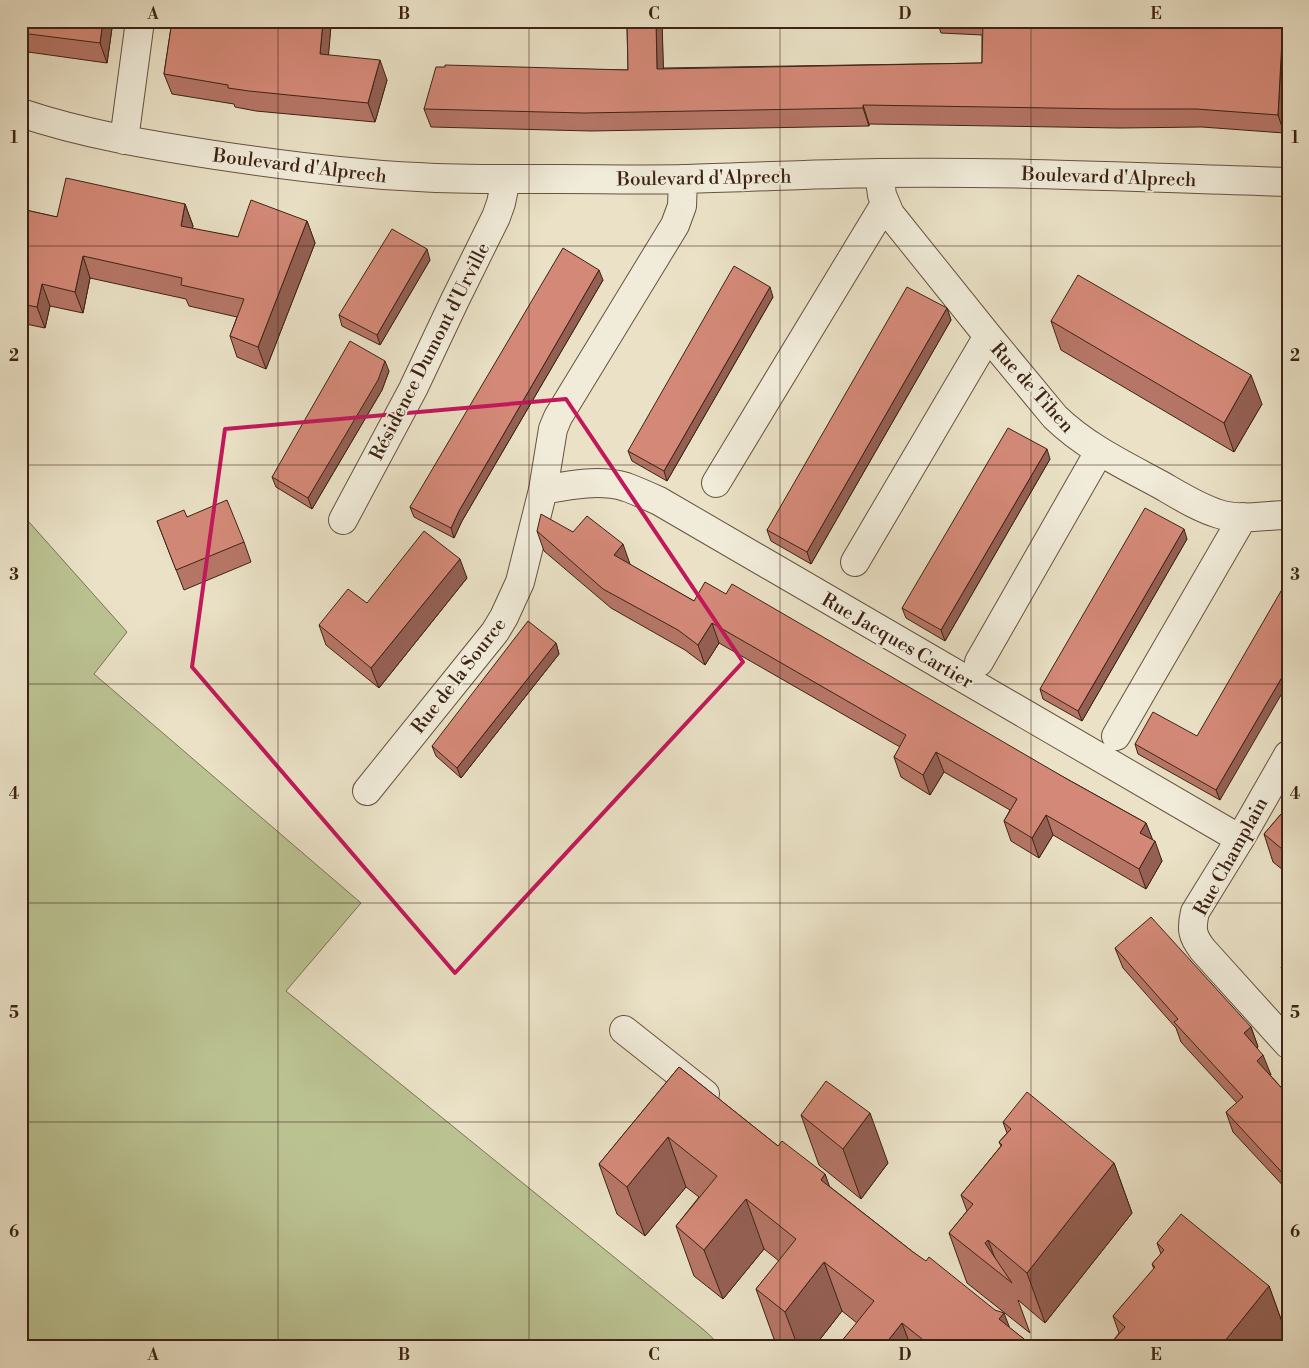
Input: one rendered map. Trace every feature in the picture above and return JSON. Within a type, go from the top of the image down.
[{"type":"street","points":[[124,140],[140,21]]},
{"type":"street","name":"Boulevard d'Alprech","points":[[21,113],[56,124],[124,140],[262,162],[355,173],[419,177],[684,179],[879,173],[1045,174],[1288,182]]},
{"type":"street","name":"Rue de Tihen","points":[[879,173],[882,196],[890,214],[988,336],[1066,428],[1099,452],[1193,503],[1220,514],[1243,517],[1288,514]]},
{"type":"street","name":"Résidence Dumont d'Urville","points":[[343,520],[413,389],[496,217],[502,203],[506,179]]},
{"type":"street","points":[[543,490],[553,429],[558,417],[675,225],[682,206],[684,179]]},
{"type":"street","points":[[716,483],[885,204]]},
{"type":"street","points":[[855,562],[988,336]]},
{"type":"street","points":[[979,662],[1099,452]]},
{"type":"street","name":"Rue Jacques Cartier","points":[[543,490],[566,485],[611,484],[626,487],[659,502],[1240,838]]},
{"type":"street","name":"Rue de la Source","points":[[367,791],[495,632],[504,617],[520,582],[543,490]]},
{"type":"street","points":[[1116,736],[1243,517]]},
{"type":"street","name":"Rue Champlain","points":[[1288,755],[1195,912],[1192,933],[1203,950],[1288,1044]]},
{"type":"street","points":[[624,1030],[726,1111]]},
{"type":"highlighted area","points":[[566,399],[743,662],[455,973],[192,667],[225,429]]},
{"type":"green space","points":[[21,513],[127,632],[94,674],[361,903],[286,991],[704,1330],[722,1347],[21,1347]]},
{"type":"building","points":[[21,21],[103,21],[100,43],[21,33]]},
{"type":"building","points":[[172,21],[323,21],[320,54],[380,60],[368,103],[249,91],[228,88],[228,85],[164,74]]},
{"type":"building","points":[[627,21],[656,21],[657,69],[982,63],[983,21],[1283,21],[1278,115],[1196,109],[863,105],[863,108],[584,113],[424,109],[436,67],[445,67],[445,65],[628,70]]},
{"type":"building","points":[[66,178],[185,204],[181,226],[238,237],[251,200],[307,221],[258,347],[230,336],[244,299],[181,285],[182,278],[83,256],[75,292],[42,284],[37,307],[21,304],[21,209],[57,217]]},
{"type":"building","points":[[392,229],[427,249],[377,335],[339,315]]},
{"type":"building","points":[[563,248],[599,270],[459,511],[451,528],[410,507]]},
{"type":"building","points":[[734,266],[770,287],[664,471],[628,451]]},
{"type":"building","points":[[1078,275],[1251,375],[1224,423],[1051,321]]},
{"type":"building","points":[[907,287],[947,308],[807,552],[767,530]]},
{"type":"building","points":[[350,341],[385,361],[378,380],[308,498],[272,477]]},
{"type":"building","points":[[1008,428],[1047,449],[941,630],[902,608]]},
{"type":"building","points":[[227,500],[244,542],[176,570],[157,521],[184,510],[187,517]]},
{"type":"building","points":[[1145,508],[1184,529],[1078,711],[1040,689]]},
{"type":"building","points":[[541,514],[573,532],[587,516],[623,544],[614,555],[694,601],[705,582],[726,594],[732,584],[1146,823],[1140,833],[1155,841],[1139,869],[1046,815],[1032,838],[1004,821],[1017,799],[936,752],[923,775],[894,757],[906,735],[712,623],[698,645],[678,630],[603,589],[537,531]]},
{"type":"building","points":[[424,531],[460,559],[371,668],[319,625],[348,589],[367,603]]},
{"type":"building","points":[[1288,579],[1288,667],[1216,790],[1135,744],[1153,712],[1197,736]]},
{"type":"building","points":[[528,621],[556,643],[457,768],[432,746]]},
{"type":"building","points":[[1288,806],[1288,854],[1264,834]]},
{"type":"building","points":[[1151,917],[1251,1027],[1244,1033],[1263,1055],[1257,1061],[1288,1095],[1288,1179],[1226,1112],[1243,1097],[1174,1022],[1178,1019],[1115,948]]},
{"type":"building","points":[[1288,961],[1288,974],[1281,967]]},
{"type":"building","points":[[679,1067],[778,1146],[782,1141],[825,1174],[821,1180],[913,1252],[926,1261],[929,1257],[995,1310],[1004,1313],[999,1319],[1034,1347],[932,1347],[902,1323],[883,1347],[837,1347],[874,1301],[824,1262],[785,1312],[756,1289],[796,1239],[746,1199],[704,1250],[676,1226],[717,1176],[668,1137],[627,1187],[599,1164]]},
{"type":"building","points":[[826,1081],[870,1113],[843,1149],[801,1115]]},
{"type":"building","points":[[1027,1092],[1114,1163],[1027,1273],[988,1240],[985,1243],[1012,1283],[949,1233],[973,1204],[961,1195],[1002,1145],[999,1142],[1011,1129],[1003,1122]]},
{"type":"building","points":[[1181,1214],[1269,1286],[1220,1347],[1120,1347],[1113,1341],[1125,1327],[1113,1316],[1155,1267],[1152,1264],[1164,1250],[1157,1243]]}]
